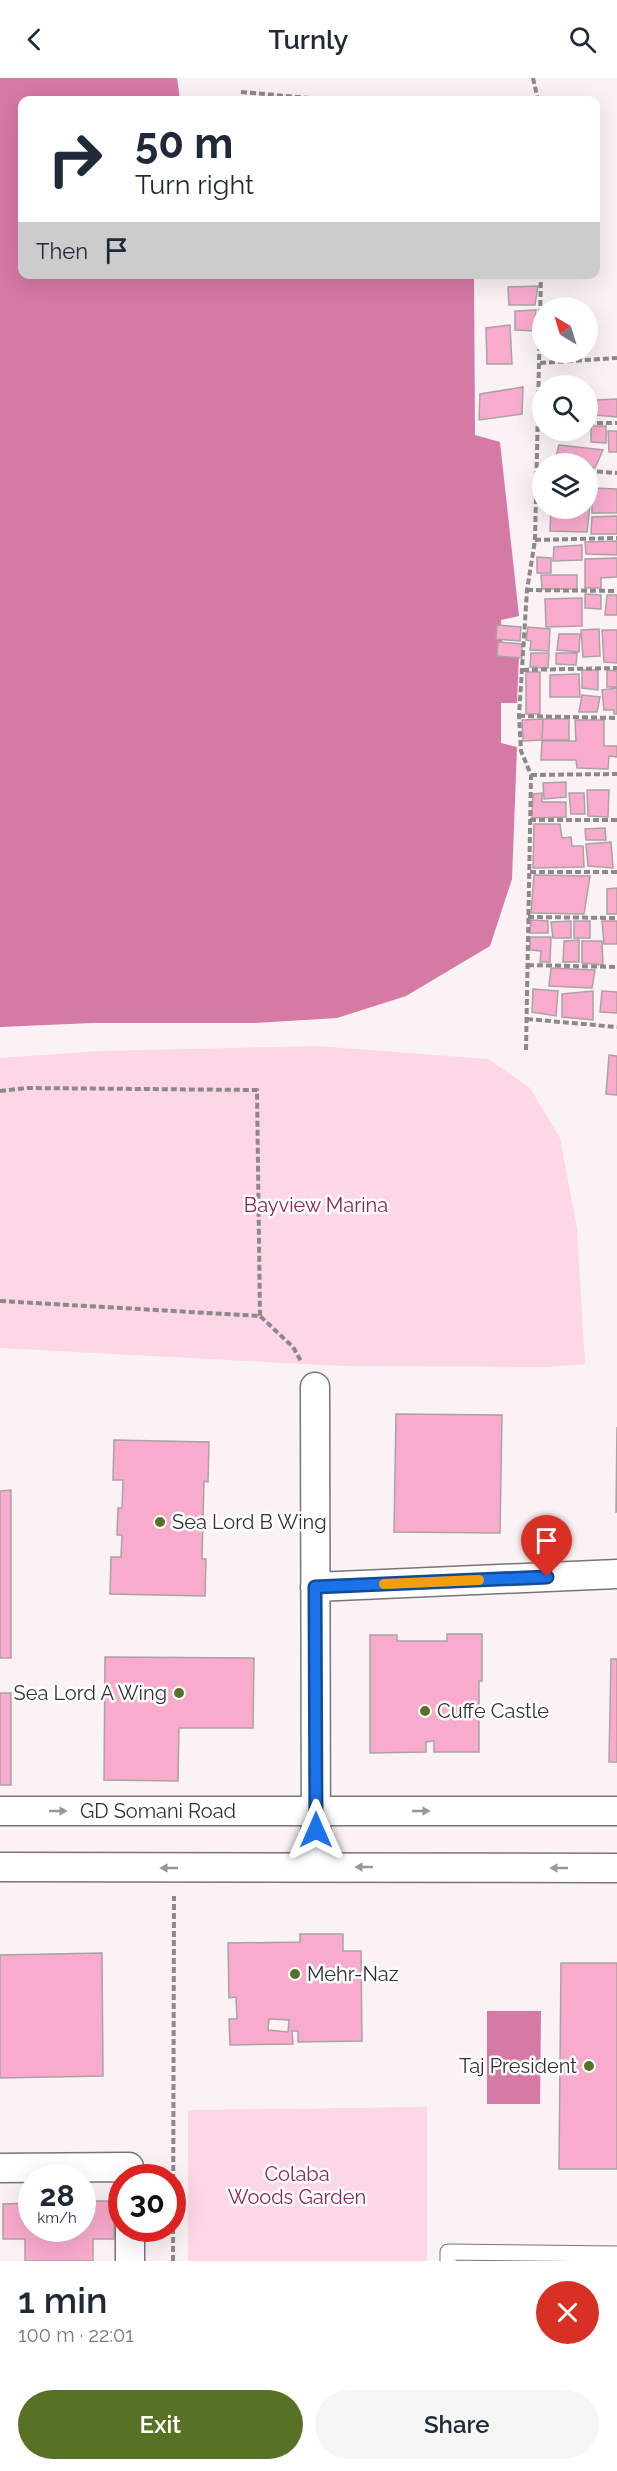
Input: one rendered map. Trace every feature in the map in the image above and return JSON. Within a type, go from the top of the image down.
[{"type":"street","points":[[315,1387],[315,1867]]},
{"type":"street","points":[[315,1587],[617,1575]]},
{"type":"street","name":"GD Somani Road","points":[[0,1810],[617,1811]]},
{"type":"street","points":[[0,1867],[617,1868]]},
{"type":"street","points":[[0,2168],[108,2167]]},
{"type":"street","points":[[130,2242],[130,2261]]},
{"type":"lane","points":[[448,2261],[448,2252],[617,2253]]},
{"type":"path","points":[[532,78],[537,96]]},
{"type":"path","points":[[241,92],[287,96]]},
{"type":"path","points":[[541,279],[541,297]]},
{"type":"path","points":[[598,359],[617,358]]},
{"type":"path","points":[[540,363],[540,375]]},
{"type":"path","points":[[598,423],[617,423]]},
{"type":"path","points":[[598,472],[617,473]]},
{"type":"path","points":[[526,1050],[531,775],[521,751],[519,716],[526,590],[536,519]]},
{"type":"path","points":[[535,540],[617,538]]},
{"type":"path","points":[[526,590],[617,591]]},
{"type":"path","points":[[523,670],[617,668]]},
{"type":"path","points":[[519,716],[617,718]]},
{"type":"path","points":[[531,775],[617,774]]},
{"type":"path","points":[[530,820],[617,820]]},
{"type":"path","points":[[530,872],[617,872]]},
{"type":"path","points":[[528,918],[617,918]]},
{"type":"path","points":[[528,965],[617,968]]},
{"type":"path","points":[[527,1019],[617,1027]]},
{"type":"path","points":[[0,1091],[27,1088],[257,1090],[260,1316]]},
{"type":"path","points":[[0,1301],[260,1316],[293,1347],[315,1387]]},
{"type":"path","points":[[173,2261],[175,1868]]},
{"type":"green space","name":"Bayview Marina","points":[[316,1046],[488,1059],[530,1088],[560,1138],[577,1228],[585,1364],[546,1367],[342,1366],[0,1348],[0,1058],[101,1051]]},
{"type":"green space","name":"Colaba Woods Garden","points":[[427,2107],[427,2261],[188,2261],[188,2110]]},
{"type":"shaded area","points":[[0,78],[177,78],[179,96],[18,96],[18,279],[474,279],[475,435],[500,442],[519,616],[501,620],[503,654],[519,655],[517,703],[501,703],[501,743],[517,747],[512,879],[490,946],[406,996],[337,1018],[255,1023],[92,1023],[0,1027]]},
{"type":"shaded area","points":[[487,2011],[541,2011],[540,2104],[487,2104]]},
{"type":"building","points":[[538,286],[536,297],[532,297],[532,305],[509,305],[508,287]]},
{"type":"building","points":[[532,310],[532,331],[515,330],[515,311]]},
{"type":"building","points":[[510,325],[512,364],[487,364],[486,328]]},
{"type":"building","points":[[523,387],[522,414],[479,420],[480,394]]},
{"type":"building","points":[[617,399],[617,417],[598,415],[598,400]]},
{"type":"building","points":[[598,426],[606,426],[606,443],[591,442],[598,441]]},
{"type":"building","points":[[608,431],[617,431],[617,452],[609,452]]},
{"type":"building","points":[[559,445],[603,450],[598,461],[598,453],[557,453]]},
{"type":"building","points":[[598,488],[617,489],[617,513],[598,513]]},
{"type":"building","points":[[617,516],[617,534],[591,534],[592,519],[598,519],[598,517]]},
{"type":"building","points":[[551,519],[588,519],[587,532],[550,531]]},
{"type":"building","points":[[617,541],[617,555],[586,554],[585,542]]},
{"type":"building","points":[[582,545],[582,560],[553,561],[554,547]]},
{"type":"building","points":[[537,557],[551,558],[551,573],[537,573]]},
{"type":"building","points":[[617,558],[617,577],[601,578],[601,588],[585,588],[585,559]]},
{"type":"building","points":[[541,575],[577,575],[577,589],[542,589]]},
{"type":"building","points":[[585,594],[601,595],[601,609],[585,608]]},
{"type":"building","points":[[607,595],[617,595],[617,615],[605,615]]},
{"type":"building","points":[[582,598],[582,626],[546,627],[545,599]]},
{"type":"building","points":[[497,625],[521,627],[520,641],[496,639]]},
{"type":"building","points":[[528,627],[550,629],[549,651],[530,650],[531,641],[526,640]]},
{"type":"building","points":[[599,629],[600,656],[583,657],[581,630]]},
{"type":"building","points":[[602,630],[617,630],[617,663],[604,662]]},
{"type":"building","points":[[559,634],[580,634],[579,652],[557,650]]},
{"type":"building","points":[[498,642],[522,644],[522,658],[497,656]]},
{"type":"building","points":[[531,653],[549,653],[548,668],[530,667]]},
{"type":"building","points":[[556,653],[577,653],[576,665],[556,664]]},
{"type":"building","points":[[582,670],[598,670],[598,690],[582,688]]},
{"type":"building","points":[[607,670],[617,671],[617,687],[607,687]]},
{"type":"building","points":[[526,672],[540,672],[540,714],[526,714]]},
{"type":"building","points":[[579,674],[580,697],[550,697],[550,675]]},
{"type":"building","points":[[617,688],[617,714],[614,714],[614,710],[604,710],[602,690]]},
{"type":"building","points":[[582,695],[600,697],[597,712],[579,712]]},
{"type":"building","points":[[543,719],[569,719],[569,740],[542,740]]},
{"type":"building","points":[[543,719],[542,740],[523,741],[522,720]]},
{"type":"building","points":[[575,720],[604,720],[604,746],[617,746],[617,757],[609,756],[608,769],[577,768],[576,760],[541,760],[542,741],[576,741]]},
{"type":"building","points":[[566,782],[566,797],[544,799],[543,783]]},
{"type":"building","points":[[587,790],[609,790],[608,817],[588,816]]},
{"type":"building","points":[[542,793],[542,802],[566,802],[566,817],[532,818],[533,794]]},
{"type":"building","points":[[569,793],[584,793],[585,814],[571,814]]},
{"type":"building","points":[[534,824],[560,824],[562,838],[571,837],[572,846],[583,846],[584,867],[533,868]]},
{"type":"building","points":[[605,828],[606,840],[586,840],[585,829]]},
{"type":"building","points":[[611,842],[613,868],[588,866],[586,844]]},
{"type":"building","points":[[534,875],[590,876],[584,914],[531,913]]},
{"type":"building","points":[[617,888],[617,914],[607,914],[607,889]]},
{"type":"building","points":[[531,920],[548,921],[548,933],[530,933]]},
{"type":"building","points":[[571,921],[571,938],[553,938],[551,922]]},
{"type":"building","points":[[574,921],[590,921],[590,938],[574,938]]},
{"type":"building","points":[[602,921],[617,921],[617,944],[604,944]]},
{"type":"building","points":[[530,937],[551,937],[550,962],[540,962],[541,951],[530,950]]},
{"type":"building","points":[[579,940],[579,962],[563,962],[564,941]]},
{"type":"building","points":[[582,941],[602,941],[603,965],[582,963]]},
{"type":"building","points":[[551,968],[595,970],[592,988],[549,986]]},
{"type":"building","points":[[533,989],[558,991],[556,1016],[532,1012]]},
{"type":"building","points":[[593,991],[593,1020],[562,1017],[562,994]]},
{"type":"building","points":[[602,991],[617,992],[617,1013],[600,1012]]},
{"type":"building","points":[[609,1055],[617,1056],[617,1095],[606,1094]]},
{"type":"building","points":[[396,1414],[502,1415],[500,1533],[394,1532]]},
{"type":"building","points":[[617,1427],[617,1512],[616,1512]]},
{"type":"building","name":"Sea Lord B Wing","points":[[114,1440],[209,1442],[208,1482],[204,1481],[202,1559],[206,1559],[205,1596],[110,1594],[111,1557],[121,1557],[122,1535],[117,1535],[118,1508],[122,1508],[123,1480],[113,1480]]},
{"type":"building","points":[[11,1490],[11,1658],[0,1658],[0,1491]]},
{"type":"building","name":"Cuffe Castle","points":[[447,1634],[482,1634],[482,1681],[479,1681],[479,1752],[434,1752],[434,1741],[426,1742],[426,1752],[370,1753],[370,1635],[397,1635],[397,1641],[447,1641]]},
{"type":"building","name":"Sea Lord A Wing","points":[[105,1657],[254,1658],[253,1728],[179,1728],[178,1781],[104,1780]]},
{"type":"building","points":[[611,1659],[617,1659],[617,1762],[609,1762]]},
{"type":"building","points":[[0,1693],[11,1693],[11,1785],[0,1785]]},
{"type":"building","name":"Mehr-Naz","points":[[300,1934],[343,1934],[343,1951],[361,1951],[362,2041],[298,2042],[298,2031],[292,2031],[293,2044],[230,2045],[229,2019],[237,2019],[236,1997],[229,1998],[228,1943],[300,1942]],"holes":[[[269,2019],[289,2020],[288,2032],[268,2030]]]},
{"type":"building","points":[[102,1953],[103,2076],[0,2078],[0,1955]]},
{"type":"building","name":"Taj President","points":[[561,1963],[617,1963],[617,2169],[559,2169]]},
{"type":"building","points":[[96,2201],[108,2201],[108,2239],[96,2239]]},
{"type":"building","points":[[18,2203],[18,2239],[3,2239],[3,2204]]},
{"type":"building","points":[[25,2242],[93,2242],[93,2261],[25,2261]]},
{"type":"slow traffic","points":[[384,1584],[479,1580]]},
{"type":"place","name":"Sea Lord B Wing","points":[[160,1522]]},
{"type":"place","name":"Sea Lord A Wing","points":[[179,1693]]},
{"type":"place","name":"Cuffe Castle","points":[[425,1711]]},
{"type":"place","name":"Mehr-Naz","points":[[295,1974]]},
{"type":"place","name":"Taj President","points":[[589,2066]]},
{"type":"route","points":[[316,1830],[315,1587],[547,1577]]}]
